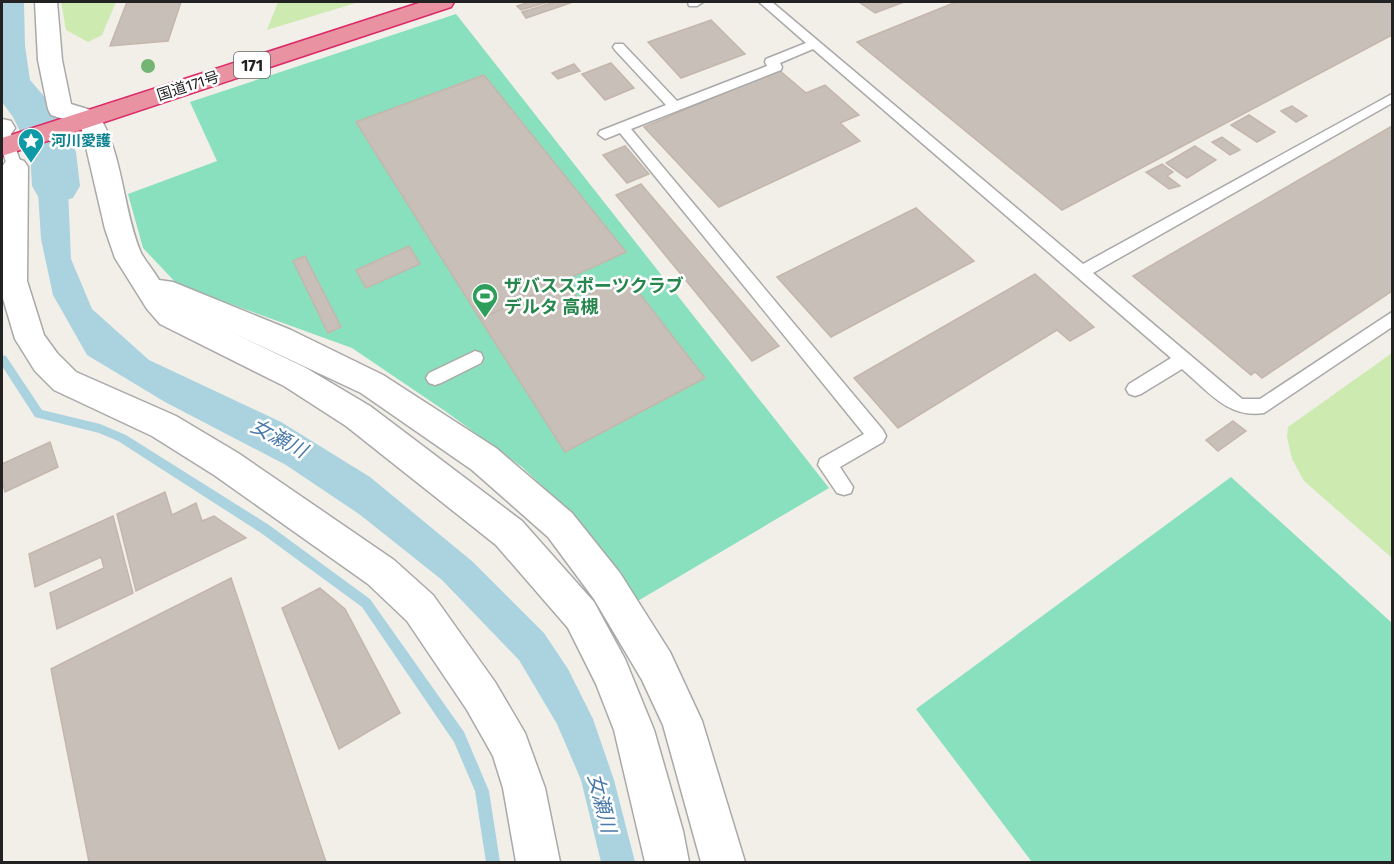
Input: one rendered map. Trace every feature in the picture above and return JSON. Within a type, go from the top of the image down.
[{"type":"highway","name":"国道171号","points":[[8,142],[444,2]]},
{"type":"street","points":[[46,2],[50,60],[60,109],[88,118],[95,130],[121,236],[129,258],[158,301],[171,316],[295,377],[358,416],[509,533],[543,570],[581,615],[612,673],[634,730],[667,862]]},
{"type":"street","points":[[8,142],[12,281],[30,339],[46,362],[65,381],[164,426],[226,464],[381,572],[420,608],[482,696],[511,747],[536,838],[538,862]]},
{"type":"street","points":[[147,284],[280,339],[372,384],[484,459],[560,525],[607,586],[656,666],[682,721],[723,862]]},
{"type":"lane","points":[[765,2],[1237,405],[1258,408],[1392,319]]},
{"type":"lane","points":[[605,134],[776,67],[771,62],[815,44]]},
{"type":"lane","points":[[619,47],[675,107]]},
{"type":"lane","points":[[1082,272],[1392,98]]},
{"type":"lane","points":[[622,128],[878,436],[827,465],[844,487]]},
{"type":"lane","points":[[435,378],[475,358]]},
{"type":"lane","points":[[1136,389],[1184,359]]},
{"type":"green space","points":[[61,2],[116,2],[102,35],[88,42],[66,30]]},
{"type":"green space","points":[[278,2],[359,2],[267,30]]},
{"type":"green space","name":"ザバススポーツクラブ デルタ 高槻","points":[[456,14],[829,488],[636,602],[571,513],[522,467],[445,411],[352,348],[178,285],[143,248],[128,194],[217,161],[190,102]]},
{"type":"green space","points":[[1392,353],[1392,558],[1304,481],[1292,459],[1287,437],[1288,427]]},
{"type":"green space","points":[[1231,477],[1392,623],[1392,862],[1032,862],[916,709]]},
{"type":"water","points":[[48,106],[62,150],[68,190],[71,259],[92,309],[149,360],[281,422],[370,477],[473,562],[544,633],[568,669],[593,719],[614,780],[635,862],[601,862],[581,780],[557,724],[519,660],[442,580],[359,514],[286,465],[165,402],[87,355],[53,295],[41,239],[36,160],[18,117]]},
{"type":"pier","points":[[52,109],[65,148],[33,160],[16,121]]},
{"type":"building","points":[[127,2],[181,2],[168,41],[110,46]]},
{"type":"building","points":[[529,2],[548,2],[521,10],[517,6]]},
{"type":"building","points":[[555,2],[573,2],[526,18],[522,12]]},
{"type":"building","points":[[859,2],[904,2],[875,13]]},
{"type":"building","points":[[956,2],[1390,2],[1392,3],[1392,35],[1062,210],[857,42]]},
{"type":"building","points":[[711,20],[745,54],[681,78],[648,42]]},
{"type":"building","points":[[611,63],[634,88],[605,100],[582,74]]},
{"type":"building","points":[[574,64],[580,71],[558,79],[552,73]]},
{"type":"building","points":[[779,70],[806,93],[825,85],[859,115],[840,123],[860,141],[719,207],[644,127]]},
{"type":"building","points":[[484,75],[626,252],[480,319],[356,122]]},
{"type":"building","points":[[1292,106],[1307,116],[1296,122],[1281,111]]},
{"type":"building","points":[[1249,115],[1275,132],[1257,142],[1231,125]]},
{"type":"building","points":[[1392,126],[1392,291],[1262,378],[1255,372],[1251,375],[1133,276]]},
{"type":"building","points":[[1222,137],[1240,150],[1230,155],[1212,142]]},
{"type":"building","points":[[625,146],[649,174],[627,183],[603,155]]},
{"type":"building","points":[[1195,146],[1216,160],[1187,178],[1166,163]]},
{"type":"building","points":[[1162,164],[1173,172],[1167,176],[1180,186],[1169,189],[1146,172]]},
{"type":"building","points":[[641,184],[779,346],[752,361],[616,195]]},
{"type":"building","points":[[916,208],[974,261],[831,337],[777,277]]},
{"type":"building","points":[[409,246],[420,264],[366,288],[356,270]]},
{"type":"building","points":[[305,256],[341,327],[328,333],[293,261]]},
{"type":"building","points":[[1035,274],[1094,327],[1070,341],[1057,330],[898,428],[854,378]]},
{"type":"building","points":[[626,276],[705,378],[565,452],[480,319],[565,280],[579,299]]},
{"type":"building","points":[[1233,421],[1246,431],[1218,451],[1206,440]]},
{"type":"building","points":[[50,442],[58,467],[5,492],[2,464]]},
{"type":"building","points":[[165,492],[172,515],[196,503],[202,521],[214,516],[246,538],[136,591],[117,514]]},
{"type":"building","points":[[113,516],[133,593],[57,629],[50,593],[104,568],[101,557],[35,587],[29,554]]},
{"type":"building","points":[[231,578],[326,862],[89,862],[51,669]]},
{"type":"building","points":[[320,588],[345,609],[400,713],[339,749],[282,608]]},
{"type":"waterway","name":"女瀬川","points":[[4,2],[4,46],[9,83],[33,112],[53,152],[56,186]]},
{"type":"waterway","points":[[2,359],[39,414],[100,429],[122,438],[265,529],[366,603],[459,737],[482,791],[493,862]]},
{"type":"place","name":"河川愛護","points":[[31,164]]},
{"type":"place","name":"ザバススポーツクラブ デルタ 高槻","points":[[485,319]]}]
